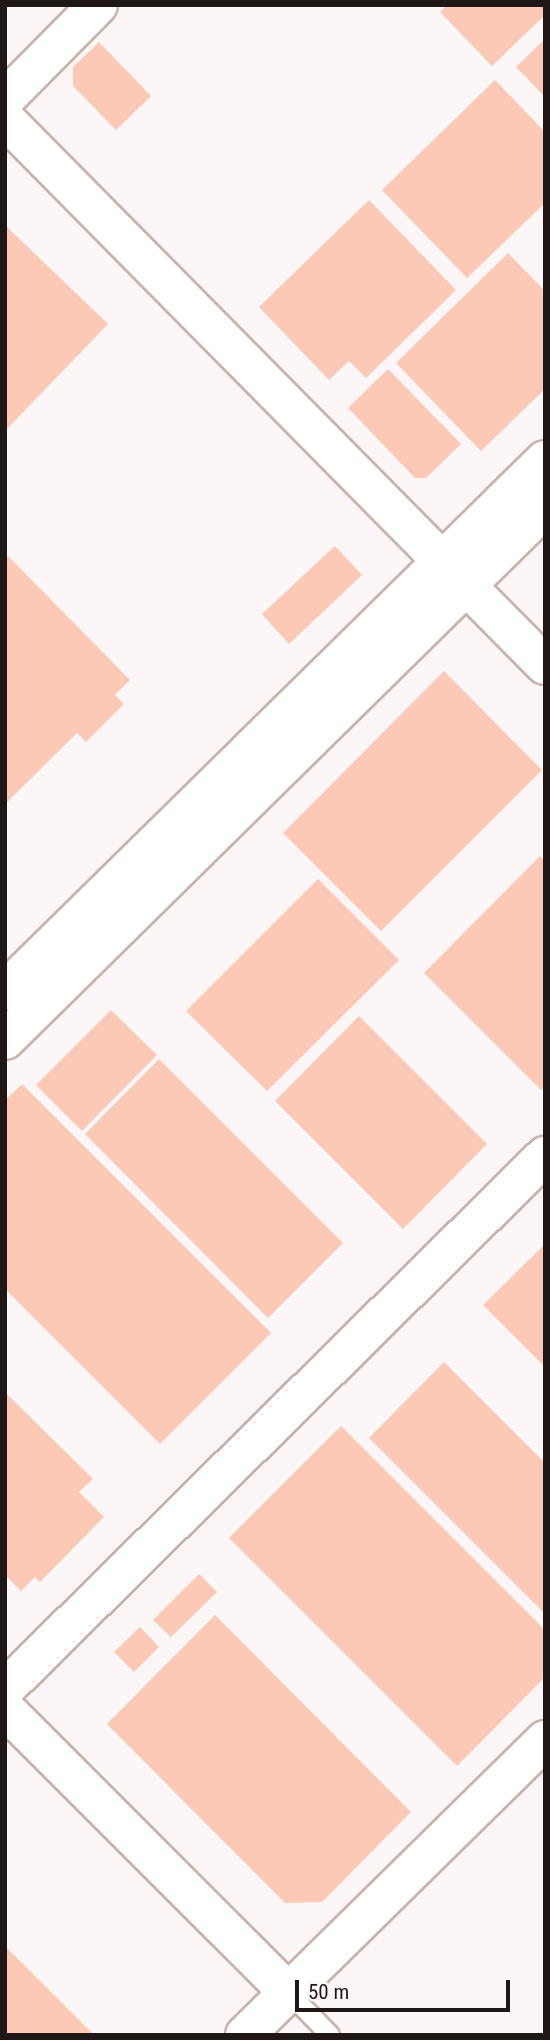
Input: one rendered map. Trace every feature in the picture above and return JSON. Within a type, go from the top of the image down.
[{"type":"street","points":[[5,99],[98,5]]},
{"type":"street","points":[[5,119],[545,665]]},
{"type":"street","points":[[5,1040],[455,573],[545,460]]},
{"type":"street","points":[[5,991],[455,573],[545,508]]},
{"type":"street","points":[[5,1689],[545,1156]]},
{"type":"street","points":[[5,1709],[288,1992]]},
{"type":"street","points":[[245,2035],[545,1740]]},
{"type":"lane","points":[[288,1992],[330,2035]]},
{"type":"building","points":[[447,5],[545,5],[545,15],[492,66],[440,12]]},
{"type":"building","points":[[545,39],[545,97],[516,67]]},
{"type":"building","points":[[99,42],[151,96],[116,130],[73,86],[73,67]]},
{"type":"building","points":[[495,80],[545,132],[545,203],[467,278],[382,190]]},
{"type":"building","points":[[369,200],[456,290],[366,378],[349,361],[329,380],[259,307]]},
{"type":"building","points":[[5,225],[108,324],[5,431]]},
{"type":"building","points":[[508,253],[545,291],[545,389],[481,451],[396,363]]},
{"type":"building","points":[[388,369],[461,444],[426,478],[415,478],[348,408]]},
{"type":"building","points":[[335,546],[362,575],[289,644],[262,614]]},
{"type":"building","points":[[8,556],[130,680],[115,695],[124,704],[86,742],[77,733],[5,804],[5,559]]},
{"type":"building","points":[[444,671],[542,770],[381,931],[283,833]]},
{"type":"building","points":[[540,856],[545,861],[545,1086],[541,1090],[424,973]]},
{"type":"building","points":[[318,879],[399,960],[267,1091],[186,1011]]},
{"type":"building","points":[[111,1010],[157,1055],[82,1131],[36,1085]]},
{"type":"building","points":[[359,1016],[487,1144],[403,1229],[275,1101]]},
{"type":"building","points":[[159,1059],[343,1243],[268,1318],[85,1134]]},
{"type":"building","points":[[22,1084],[271,1333],[160,1444],[5,1289],[5,1100]]},
{"type":"building","points":[[545,1244],[545,1367],[483,1305]]},
{"type":"building","points":[[444,1362],[545,1463],[545,1614],[369,1438]]},
{"type":"building","points":[[5,1392],[93,1479],[79,1492],[104,1517],[40,1582],[35,1577],[21,1591],[5,1575]]},
{"type":"building","points":[[341,1426],[545,1630],[545,1677],[457,1766],[229,1538]]},
{"type":"building","points":[[199,1574],[217,1592],[171,1637],[153,1620]]},
{"type":"building","points":[[215,1615],[411,1812],[322,1902],[285,1903],[107,1724]]},
{"type":"building","points":[[140,1627],[159,1647],[134,1672],[114,1652]]},
{"type":"building","points":[[5,1946],[94,2035],[5,2035]]}]
